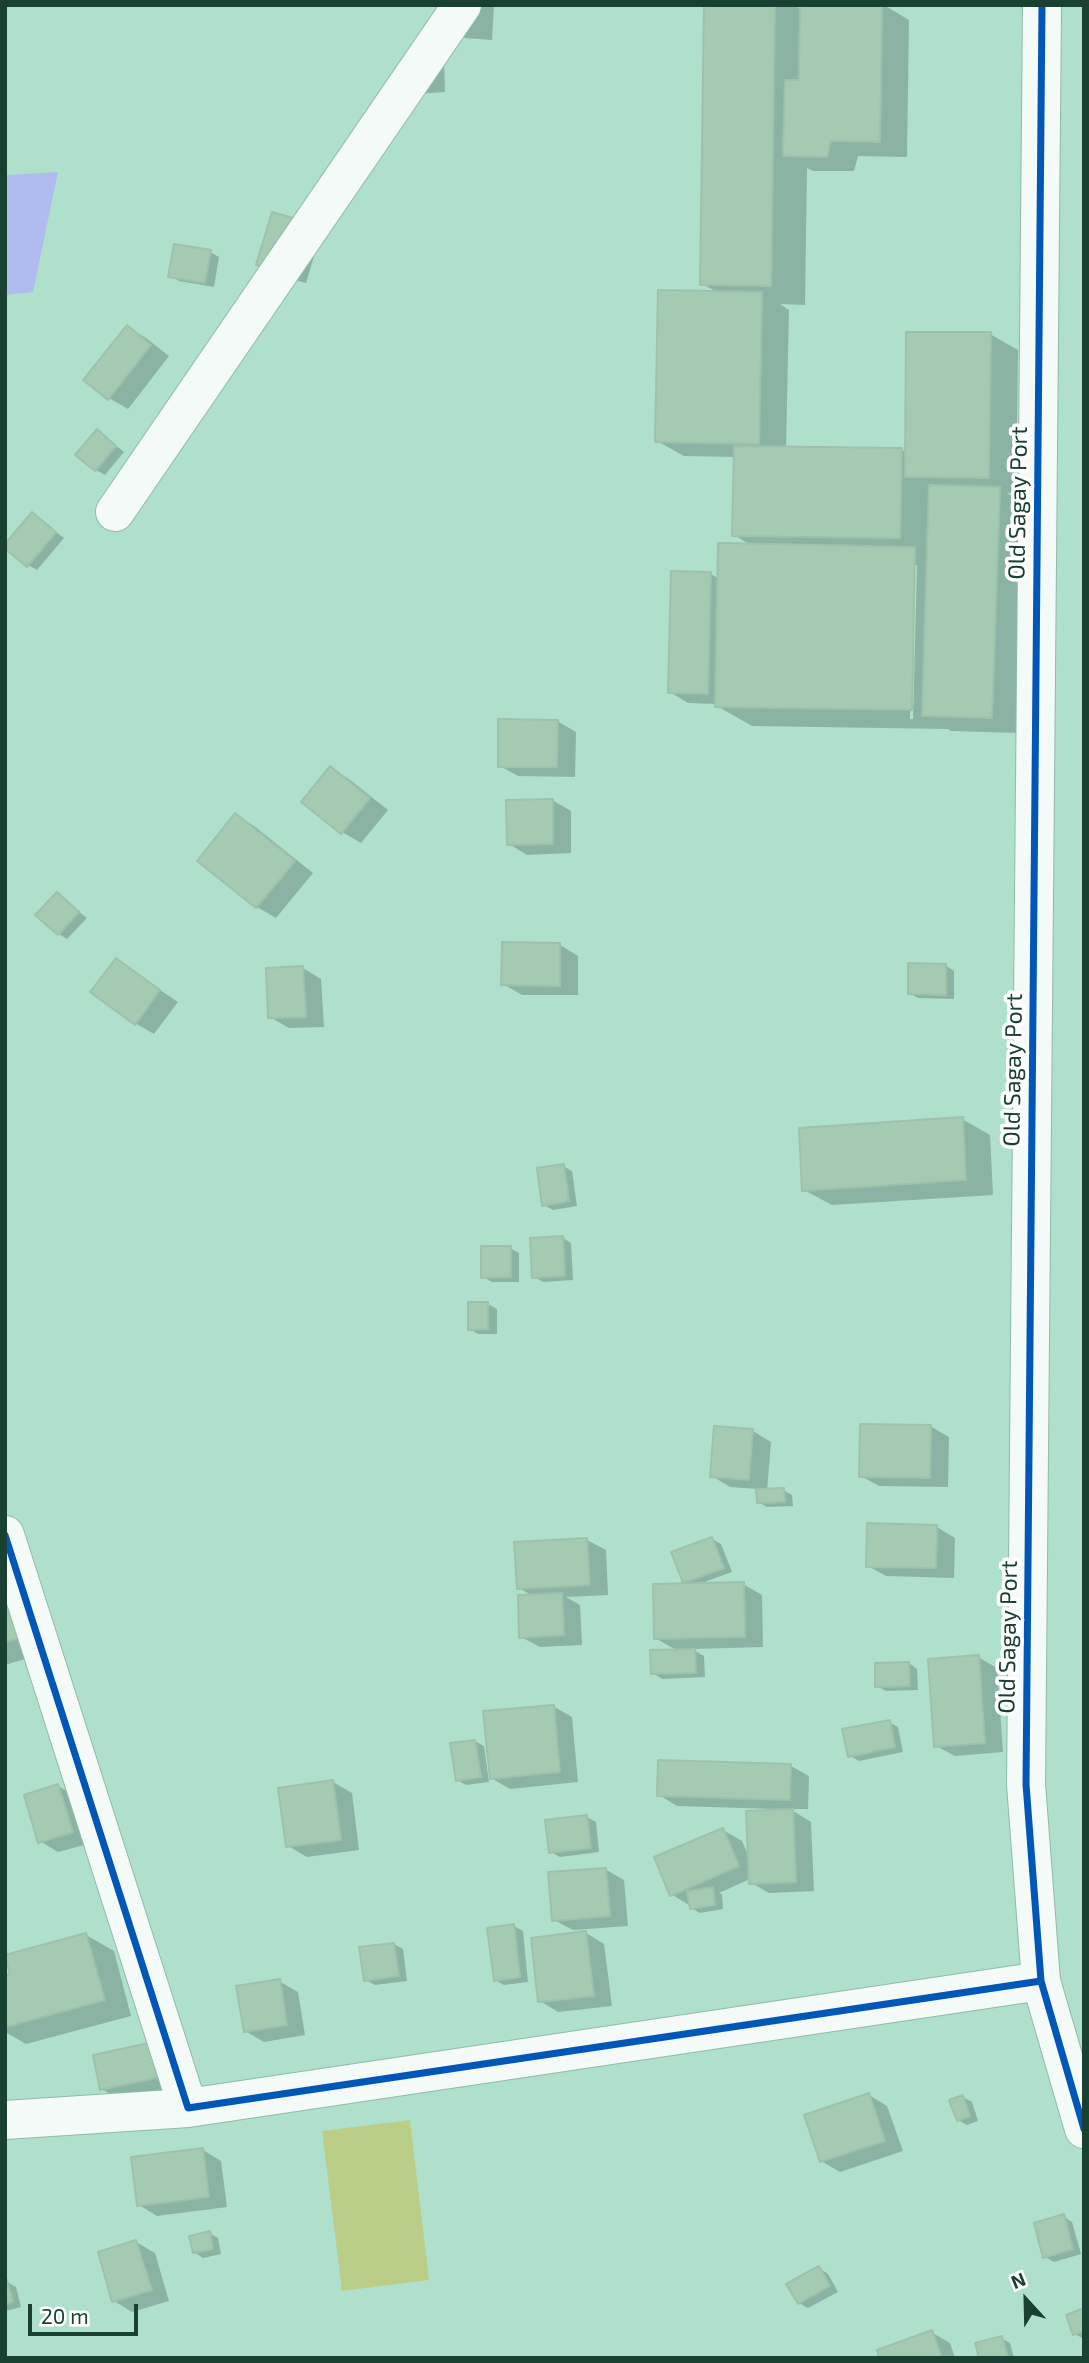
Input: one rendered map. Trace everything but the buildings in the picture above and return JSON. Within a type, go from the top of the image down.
[{"type":"street","points":[[114,512],[462,5]]},
{"type":"street","name":"Old Sagay Port","points":[[1042,5],[1026,1770],[1041,1981],[1084,2129]]},
{"type":"street","points":[[5,1535],[188,2108]]},
{"type":"street","points":[[5,2120],[188,2108],[1041,1981]]},
{"type":"green space","points":[[410,2120],[429,2280],[342,2291],[322,2131]]},
{"type":"water","points":[[58,172],[33,292],[5,295],[5,175]]},
{"type":"cycle path","points":[[1042,5],[1026,1784],[1041,1981],[1084,2129]]},
{"type":"cycle path","points":[[5,1535],[188,2108],[1041,1981]]}]
